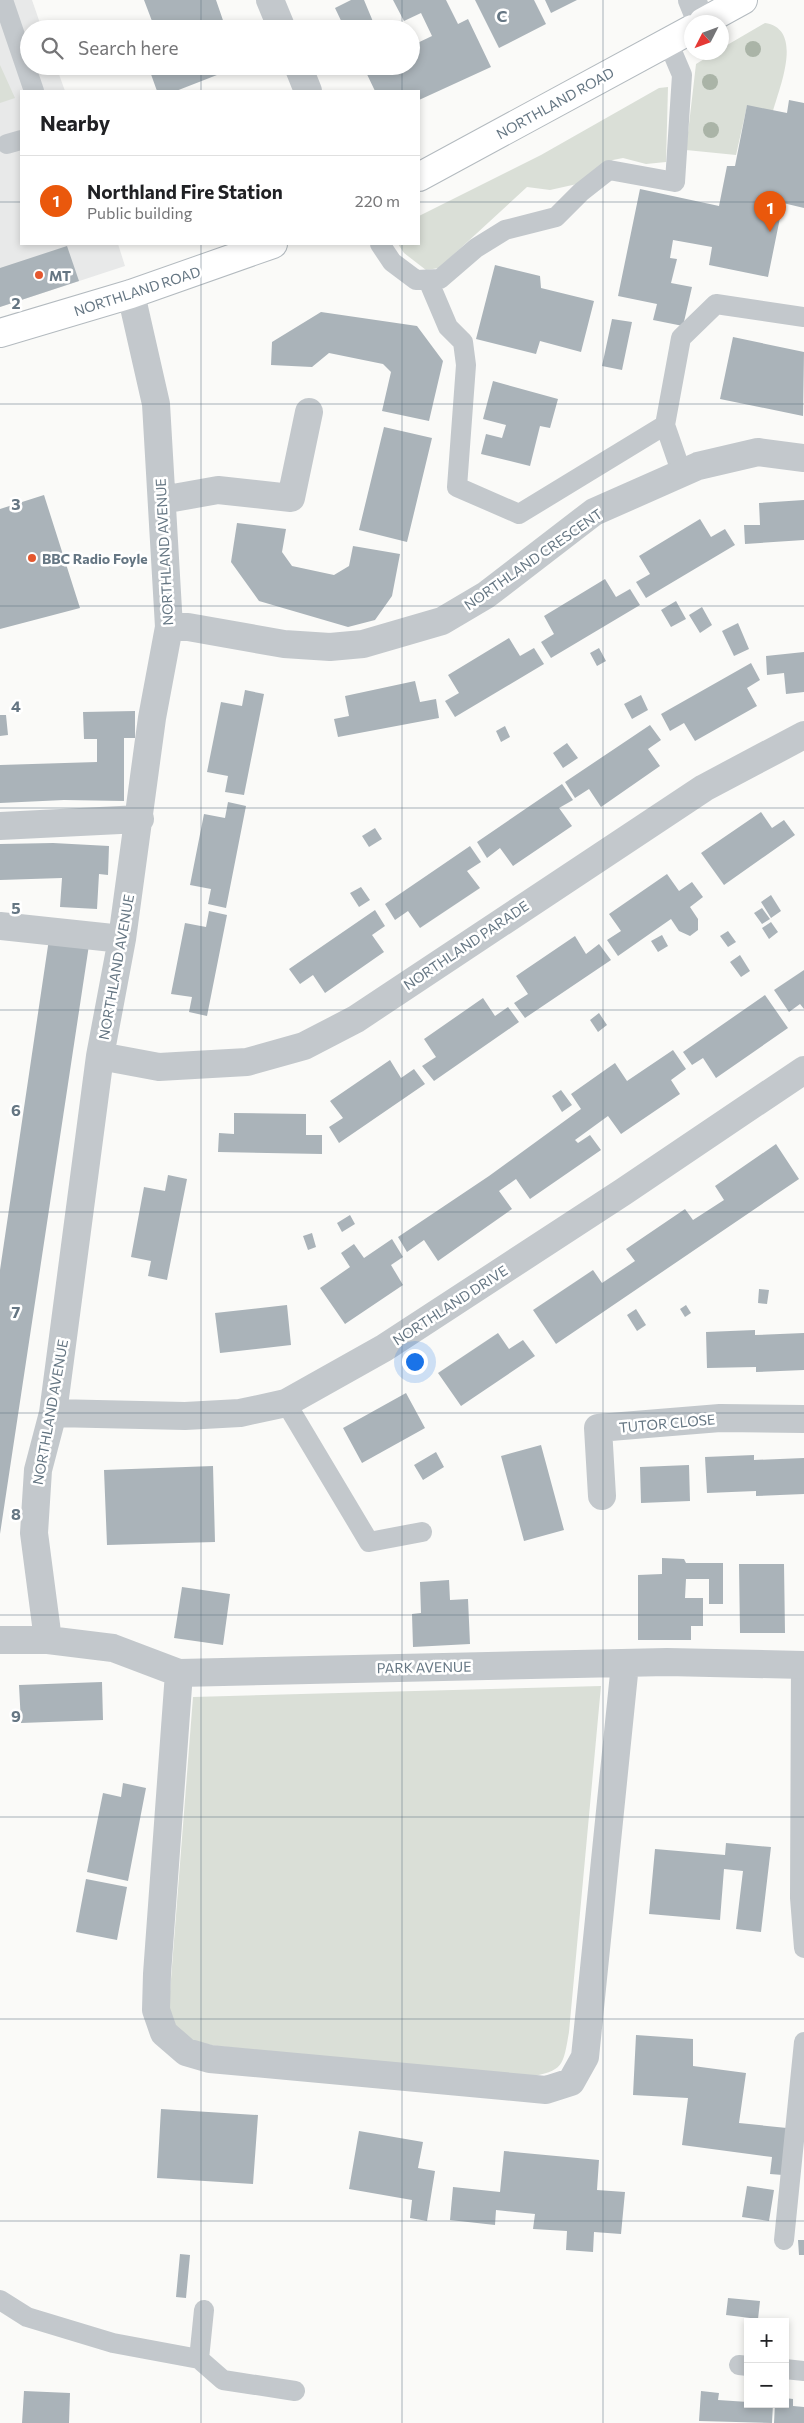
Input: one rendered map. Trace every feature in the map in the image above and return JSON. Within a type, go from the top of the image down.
[{"type":"main road","points":[[715,15],[743,0]]},
{"type":"main road","name":"NORTHLAND ROAD","points":[[420,176],[684,33]]},
{"type":"main road","name":"NORTHLAND ROAD","points":[[0,333],[131,294],[270,245]]},
{"type":"street","points":[[270,0],[278,20]]},
{"type":"street","points":[[692,0],[699,15]]},
{"type":"street","points":[[302,75],[308,90]]},
{"type":"street","name":"NORTHLAND AVENUE","points":[[48,1640],[34,1533],[38,1470],[53,1413],[100,1056],[122,939],[140,819],[152,718],[169,627],[156,404],[131,294]]},
{"type":"street","points":[[162,500],[218,490],[291,498],[309,412]]},
{"type":"street","name":"NORTHLAND CRESCENT","points":[[169,627],[188,627],[284,644],[330,647],[363,644],[442,621],[486,595],[594,512],[698,466],[758,452],[804,458]]},
{"type":"street","name":"NORTHLAND PARADE","points":[[100,1056],[159,1067],[247,1062],[304,1046],[356,1019],[704,788],[804,735]]},
{"type":"street","points":[[0,826],[140,819]]},
{"type":"street","points":[[0,926],[122,939]]},
{"type":"street","name":"NORTHLAND DRIVE","points":[[53,1413],[185,1416],[240,1413],[286,1403],[384,1348],[623,1192],[804,1070]]},
{"type":"street","name":"TUTOR CLOSE","points":[[602,1496],[598,1428],[720,1418],[804,1419]]},
{"type":"street","name":"PARK AVENUE","points":[[0,1640],[48,1640],[113,1648],[179,1673],[667,1662],[803,1665]]},
{"type":"street","points":[[179,1673],[157,1974],[156,2010],[164,2033],[186,2052],[210,2059],[546,2090],[572,2082],[585,2057],[625,1664]]},
{"type":"lane","points":[[3,0],[20,50]]},
{"type":"lane","points":[[381,245],[392,262],[416,280],[440,280],[476,248],[506,230],[556,217],[581,192],[609,170],[675,182],[682,75],[668,42]]},
{"type":"lane","points":[[29,75],[34,90]]},
{"type":"lane","points":[[428,280],[448,327],[463,342],[466,365],[457,487],[519,514],[665,425]]},
{"type":"lane","points":[[682,474],[665,425],[681,338],[716,304],[804,317]]},
{"type":"lane","points":[[286,1403],[369,1542],[422,1532]]},
{"type":"lane","points":[[803,1665],[800,1898],[804,1948]]},
{"type":"lane","points":[[784,2240],[804,2042]]},
{"type":"lane","points":[[0,2300],[27,2317],[113,2343],[199,2358],[223,2380],[295,2391]]},
{"type":"lane","points":[[199,2358],[204,2310]]},
{"type":"lane","points":[[789,2369],[804,2371]]},
{"type":"shaded area","points":[[0,0],[32,0],[39,20],[20,20],[20,75],[59,75],[65,90],[20,90],[20,245],[118,245],[125,266],[0,307]]},
{"type":"shaded area","points":[[765,23],[777,27],[784,36],[787,47],[784,74],[773,111],[747,106],[736,155],[686,150],[696,64],[703,60],[729,60],[729,44]]},
{"type":"shaded area","points":[[0,65],[15,98],[0,103]]},
{"type":"shaded area","points":[[668,87],[666,162],[646,164],[623,158],[613,160],[577,184],[550,190],[527,187],[439,268],[426,270],[404,253],[399,245],[420,245],[420,216],[541,155],[659,88]]},
{"type":"shaded area","points":[[601,1686],[569,2032],[565,2053],[560,2065],[549,2072],[528,2077],[217,2046],[195,2041],[176,2029],[170,2016],[169,2004],[193,1697]]},
{"type":"building","points":[[144,0],[216,0],[223,20],[152,20]]},
{"type":"building","points":[[351,0],[364,0],[372,20],[341,20],[335,8]]},
{"type":"building","points":[[393,0],[446,0],[458,24],[468,19],[491,67],[420,100],[420,90],[375,90],[367,75],[420,75],[420,42],[432,36],[421,13],[403,20]]},
{"type":"building","points":[[475,0],[534,0],[546,24],[499,48]]},
{"type":"building","points":[[545,0],[577,0],[551,13]]},
{"type":"building","points":[[151,75],[217,75],[179,90],[157,90]]},
{"type":"building","points":[[789,100],[804,103],[804,208],[783,203],[768,277],[709,265],[712,247],[673,240],[670,258],[677,259],[671,283],[692,287],[683,326],[653,320],[657,304],[618,296],[640,189],[719,206],[727,166],[735,166],[747,105],[787,113]]},
{"type":"building","name":"MT","points":[[67,246],[79,281],[0,307],[0,268]]},
{"type":"building","points":[[495,265],[540,276],[541,288],[594,301],[581,352],[540,341],[536,354],[476,339]]},
{"type":"building","points":[[321,312],[417,326],[443,361],[429,421],[382,411],[391,372],[383,364],[329,353],[312,367],[271,365],[272,342]]},
{"type":"building","points":[[612,319],[632,322],[622,370],[602,366]]},
{"type":"building","points":[[733,337],[804,352],[803,416],[720,399]]},
{"type":"building","points":[[493,381],[558,399],[550,428],[540,426],[530,466],[481,454],[486,434],[502,438],[506,425],[483,419]]},
{"type":"building","points":[[384,427],[432,438],[407,542],[359,530]]},
{"type":"building","name":"BBC Radio Foyle","points":[[44,495],[80,608],[0,629],[0,509]]},
{"type":"building","points":[[804,500],[804,540],[745,544],[744,525],[760,525],[759,503]]},
{"type":"building","points":[[700,519],[711,537],[725,529],[735,545],[646,598],[636,582],[650,574],[639,556]]},
{"type":"building","points":[[237,523],[286,529],[282,552],[292,566],[334,575],[349,566],[353,546],[400,554],[392,596],[375,620],[348,627],[259,601],[231,562]]},
{"type":"building","points":[[605,579],[616,597],[630,589],[640,605],[551,658],[541,642],[554,634],[544,616]]},
{"type":"building","points":[[676,601],[686,619],[671,627],[661,610]]},
{"type":"building","points":[[702,607],[712,625],[700,633],[689,615]]},
{"type":"building","points":[[738,623],[749,649],[734,656],[722,631]]},
{"type":"building","points":[[509,638],[520,656],[534,648],[544,664],[455,717],[445,701],[459,693],[448,675]]},
{"type":"building","points":[[599,648],[606,661],[597,666],[590,653]]},
{"type":"building","points":[[804,652],[804,692],[786,694],[784,673],[767,675],[766,656]]},
{"type":"building","points":[[751,663],[760,680],[747,688],[757,706],[695,741],[684,723],[670,731],[661,714]]},
{"type":"building","points":[[415,681],[420,702],[436,699],[439,718],[338,737],[334,719],[349,716],[345,696]]},
{"type":"building","points":[[245,690],[264,694],[244,795],[225,792],[228,776],[207,772],[221,702],[242,706]]},
{"type":"building","points":[[641,695],[648,710],[632,719],[624,704]]},
{"type":"building","points":[[135,711],[135,738],[124,738],[124,801],[64,800],[0,803],[0,765],[97,762],[97,739],[84,739],[83,712]]},
{"type":"building","points":[[0,715],[6,715],[8,735],[0,736]]},
{"type":"building","points":[[650,725],[661,740],[648,749],[660,766],[601,807],[589,789],[575,798],[565,782]]},
{"type":"building","points":[[505,726],[510,737],[501,742],[496,731]]},
{"type":"building","points":[[567,743],[578,758],[563,768],[553,753]]},
{"type":"building","points":[[562,784],[573,800],[559,808],[572,826],[513,866],[500,848],[487,858],[477,842]]},
{"type":"building","points":[[228,802],[246,806],[226,908],[208,904],[211,889],[190,885],[204,814],[225,818]]},
{"type":"building","points":[[761,812],[772,828],[784,820],[795,835],[724,885],[701,853]]},
{"type":"building","points":[[375,828],[382,839],[369,847],[362,836]]},
{"type":"building","points":[[53,843],[109,846],[108,875],[99,874],[97,909],[60,907],[62,878],[0,880],[0,844]]},
{"type":"building","points":[[470,846],[481,862],[467,871],[480,888],[420,928],[408,911],[395,920],[385,904]]},
{"type":"building","points":[[667,874],[679,891],[692,882],[703,897],[690,907],[698,919],[698,930],[690,936],[679,931],[671,919],[618,956],[607,940],[621,931],[609,914]]},
{"type":"building","points":[[361,887],[370,900],[359,907],[350,893]]},
{"type":"building","points":[[771,895],[781,911],[771,918],[761,902]]},
{"type":"building","points":[[762,908],[770,919],[762,924],[754,913]]},
{"type":"building","points":[[375,910],[385,926],[372,935],[384,952],[325,993],[313,975],[300,984],[289,969]]},
{"type":"building","points":[[209,911],[227,915],[207,1016],[189,1012],[192,997],[171,994],[185,923],[206,927]]},
{"type":"building","points":[[771,922],[778,932],[769,939],[762,928]]},
{"type":"building","points":[[728,931],[736,942],[728,947],[720,936]]},
{"type":"building","points":[[662,935],[668,946],[658,952],[651,941]]},
{"type":"building","points":[[575,936],[586,954],[599,944],[611,960],[525,1018],[514,1003],[528,994],[516,976]]},
{"type":"building","points":[[49,939],[89,945],[0,1534],[0,1270]]},
{"type":"building","points":[[740,955],[750,971],[741,977],[730,962]]},
{"type":"building","points":[[804,970],[804,1009],[800,1004],[789,1012],[774,990]]},
{"type":"building","points":[[765,995],[788,1028],[716,1078],[703,1058],[692,1065],[683,1052]]},
{"type":"building","points":[[483,998],[495,1016],[508,1007],[519,1022],[434,1081],[422,1066],[436,1057],[424,1039]]},
{"type":"building","points":[[599,1013],[607,1025],[598,1032],[590,1020]]},
{"type":"building","points":[[673,1050],[686,1069],[671,1080],[680,1094],[621,1134],[608,1116],[575,1140],[578,1143],[590,1135],[601,1150],[530,1199],[516,1179],[499,1191],[512,1209],[438,1261],[424,1240],[407,1252],[398,1237],[489,1176],[581,1109],[571,1094],[615,1063],[627,1081]]},
{"type":"building","points":[[390,1060],[401,1078],[414,1069],[425,1084],[339,1143],[329,1127],[343,1118],[330,1101]]},
{"type":"building","points":[[561,1090],[572,1105],[562,1112],[552,1096]]},
{"type":"building","points":[[234,1113],[306,1114],[306,1135],[322,1135],[322,1154],[218,1152],[219,1133],[234,1134]]},
{"type":"building","points":[[776,1144],[799,1179],[556,1344],[533,1310],[593,1270],[602,1283],[635,1261],[626,1249],[685,1209],[693,1220],[724,1200],[715,1186]]},
{"type":"building","points":[[168,1175],[187,1179],[167,1280],[148,1276],[151,1261],[131,1257],[144,1187],[165,1191]]},
{"type":"building","points":[[350,1215],[355,1224],[342,1232],[337,1223]]},
{"type":"building","points":[[312,1233],[316,1247],[308,1250],[303,1236]]},
{"type":"building","points":[[392,1239],[403,1257],[391,1265],[403,1285],[345,1324],[320,1288],[350,1267],[341,1253],[354,1244],[364,1258]]},
{"type":"building","points":[[759,1289],[769,1290],[767,1304],[758,1303]]},
{"type":"building","points":[[287,1305],[291,1345],[220,1353],[215,1313]]},
{"type":"building","points":[[686,1305],[691,1313],[685,1317],[680,1309]]},
{"type":"building","points":[[636,1309],[646,1325],[637,1331],[627,1315]]},
{"type":"building","points":[[755,1330],[755,1335],[804,1333],[804,1370],[756,1372],[756,1367],[707,1368],[706,1332]]},
{"type":"building","points":[[498,1333],[509,1349],[523,1340],[535,1356],[461,1406],[438,1373]]},
{"type":"building","points":[[406,1393],[425,1428],[362,1463],[343,1428]]},
{"type":"building","points":[[541,1445],[564,1530],[524,1541],[501,1456]]},
{"type":"building","points":[[436,1452],[444,1467],[423,1480],[414,1465]]},
{"type":"building","points":[[754,1455],[754,1460],[804,1458],[804,1494],[756,1496],[756,1491],[707,1493],[705,1457]]},
{"type":"building","points":[[689,1465],[690,1501],[641,1503],[640,1467]]},
{"type":"building","points":[[213,1466],[215,1542],[107,1545],[104,1470]]},
{"type":"building","points":[[662,1558],[684,1559],[686,1563],[723,1563],[723,1604],[709,1604],[709,1579],[686,1579],[685,1598],[703,1598],[703,1626],[691,1626],[691,1640],[638,1640],[638,1575],[662,1574]]},
{"type":"building","points":[[739,1564],[784,1564],[785,1633],[740,1633]]},
{"type":"building","points":[[449,1580],[450,1600],[468,1599],[470,1644],[413,1647],[412,1614],[421,1613],[420,1582]]},
{"type":"building","points":[[182,1587],[230,1594],[223,1645],[174,1638]]},
{"type":"building","points":[[102,1682],[103,1720],[21,1723],[19,1685]]},
{"type":"building","points":[[123,1783],[146,1788],[128,1881],[87,1872],[103,1793],[121,1797]]},
{"type":"building","points":[[726,1843],[771,1847],[761,1932],[736,1929],[743,1871],[724,1869],[720,1920],[649,1914],[655,1849],[725,1855]]},
{"type":"building","points":[[86,1879],[127,1887],[117,1940],[76,1932]]},
{"type":"building","points":[[636,2035],[693,2039],[693,2066],[746,2073],[739,2123],[787,2128],[783,2175],[770,2174],[772,2157],[682,2145],[688,2098],[633,2095]]},
{"type":"building","points":[[161,2109],[258,2115],[253,2184],[157,2178]]},
{"type":"building","points":[[359,2131],[423,2142],[418,2168],[435,2171],[427,2221],[410,2218],[412,2200],[349,2189]]},
{"type":"building","points":[[504,2151],[599,2160],[597,2190],[625,2192],[621,2234],[594,2232],[593,2252],[566,2250],[567,2231],[533,2229],[535,2214],[496,2210],[495,2225],[450,2220],[453,2187],[500,2192]]},
{"type":"building","points":[[747,2186],[774,2190],[769,2221],[742,2217]]},
{"type":"building","points":[[798,2240],[804,2240],[804,2255],[799,2255]]},
{"type":"building","points":[[180,2254],[190,2255],[186,2298],[176,2297]]},
{"type":"building","points":[[728,2298],[760,2301],[758,2318],[726,2315]]},
{"type":"building","points":[[24,2391],[70,2393],[69,2423],[22,2423]]},
{"type":"building","points":[[701,2391],[719,2393],[718,2400],[744,2402],[744,2408],[773,2408],[772,2423],[699,2421]]},
{"type":"building","points":[[789,2398],[793,2399],[793,2406],[804,2407],[804,2423],[774,2423],[775,2408],[789,2408]]},
{"type":"place","name":"Northland Fire Station","points":[[770,232]]},
{"type":"place","name":"MT","points":[[39,275]]},
{"type":"place","name":"BBC Radio Foyle","points":[[32,558]]}]
